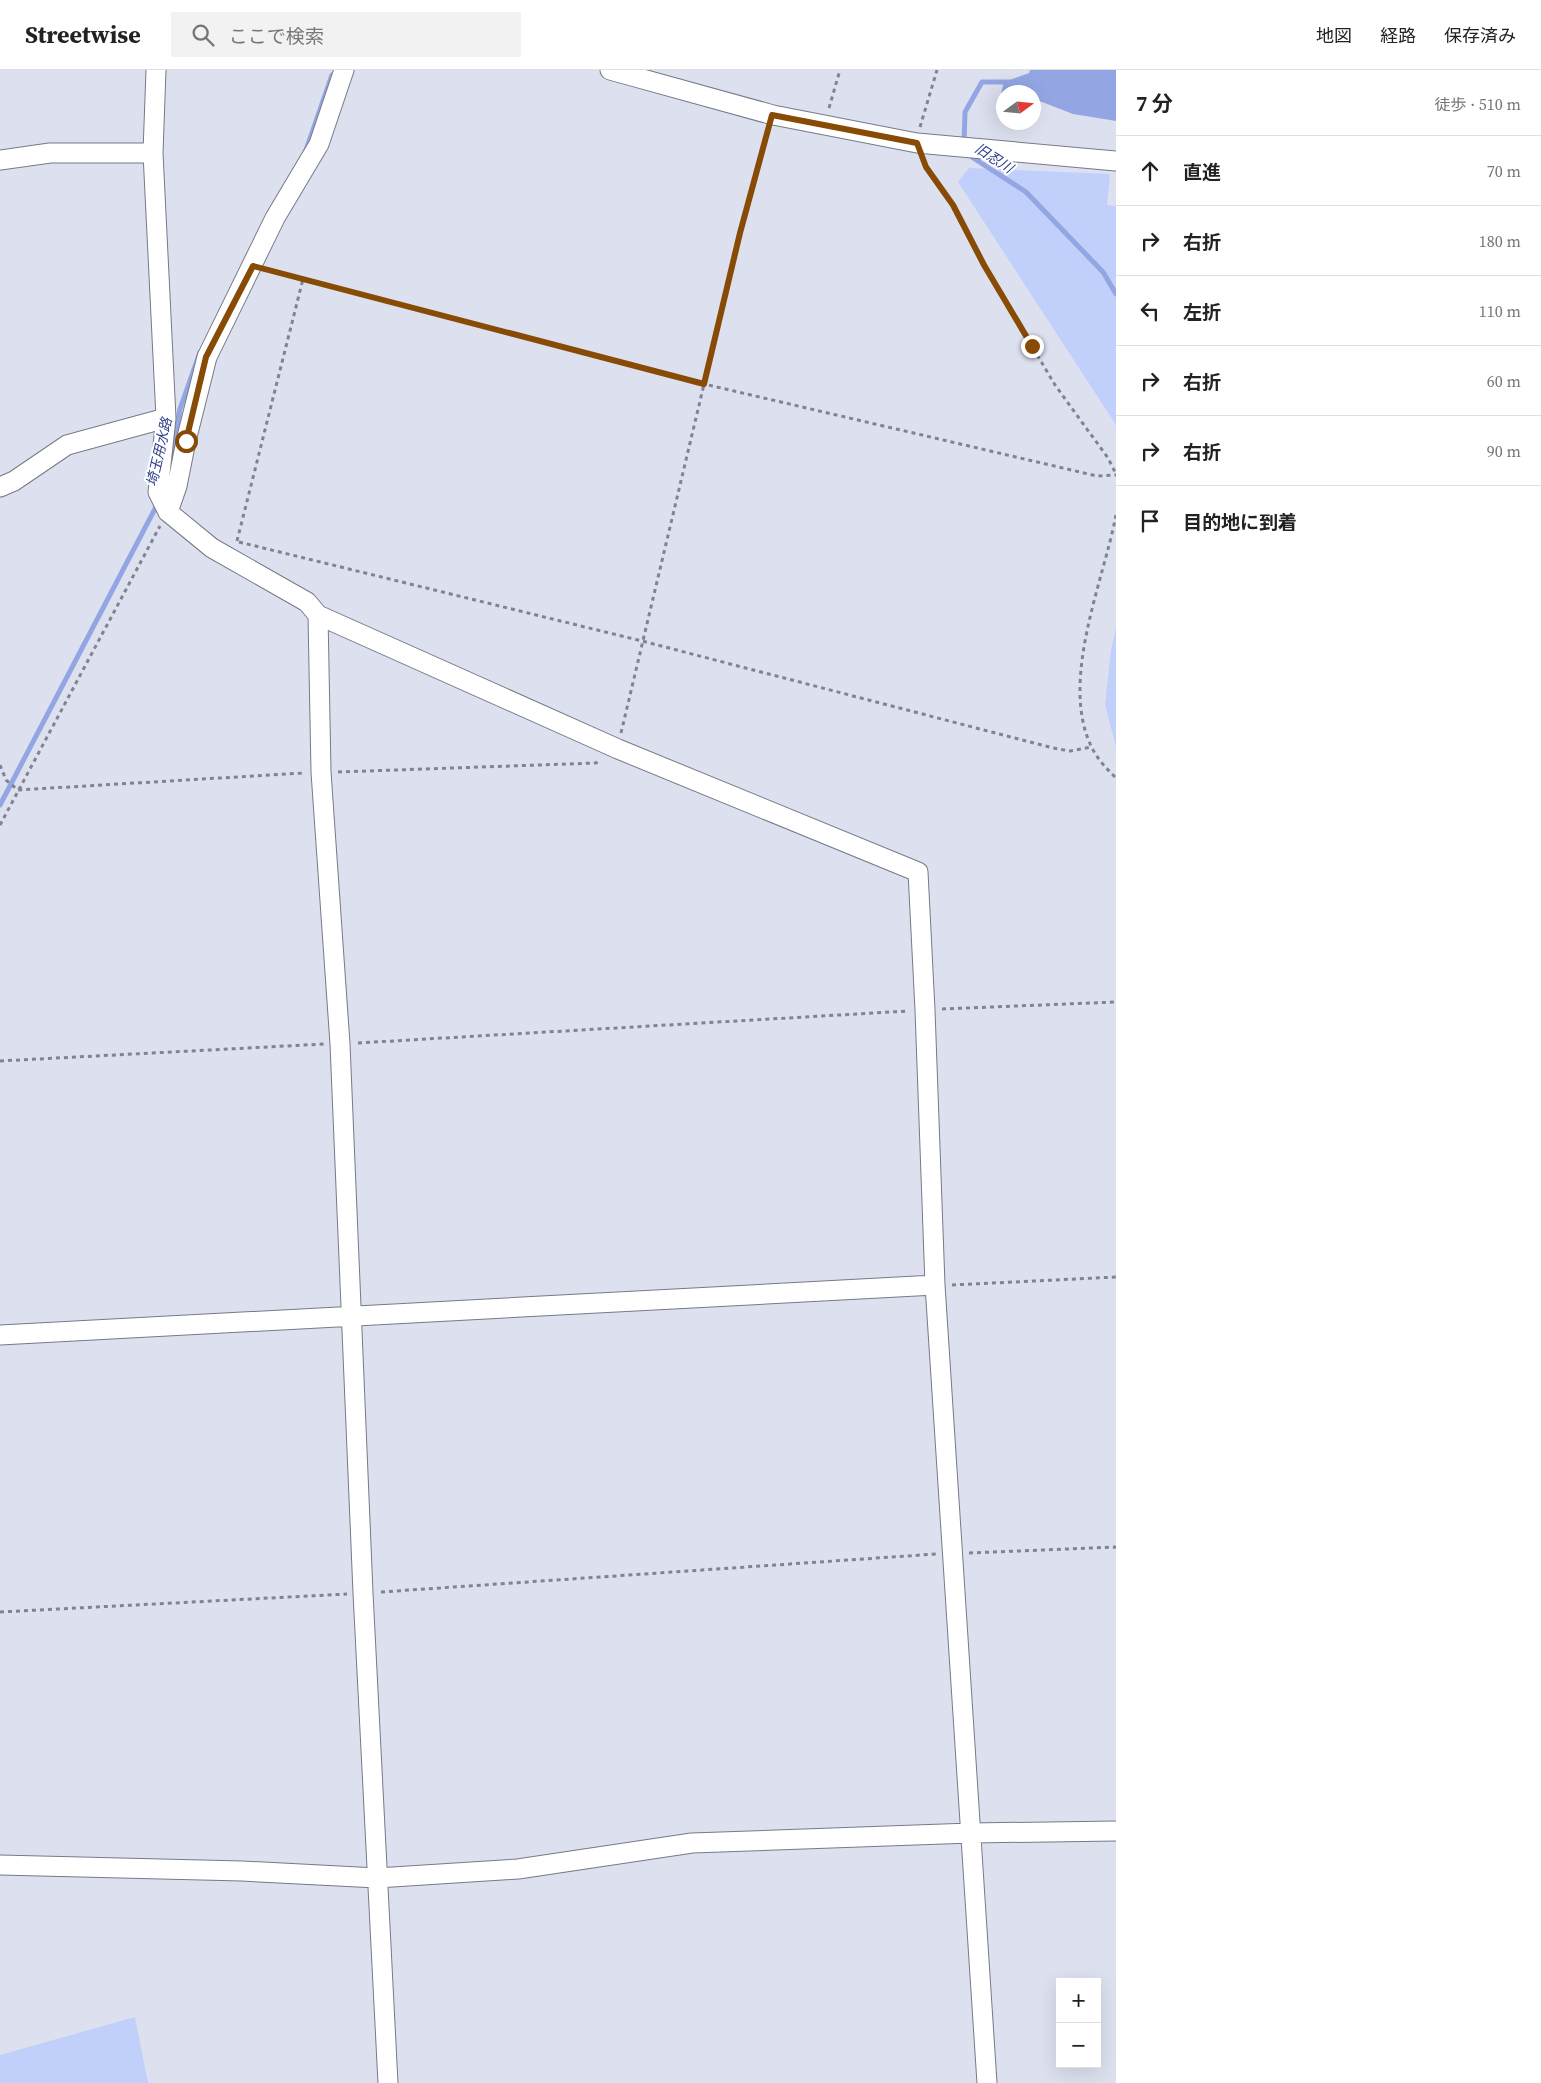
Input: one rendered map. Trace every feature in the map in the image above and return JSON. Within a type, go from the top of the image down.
[{"type":"street","points":[[156,70],[153,153],[166,418],[158,492],[168,512],[212,548],[308,602],[318,615],[618,749],[918,872],[935,1285],[987,2083]]},
{"type":"street","points":[[168,512],[177,486],[206,357],[253,266],[275,218],[319,144],[344,70]]},
{"type":"street","points":[[610,70],[772,115],[917,143],[1116,162]]},
{"type":"street","points":[[0,160],[50,153],[153,153]]},
{"type":"street","points":[[0,488],[14,481],[67,446],[166,418]]},
{"type":"street","points":[[318,615],[321,772],[340,1044],[353,1317],[363,1593],[388,2083]]},
{"type":"street","points":[[0,1335],[935,1285]]},
{"type":"street","points":[[0,1865],[242,1871],[377,1878],[518,1869],[692,1843],[971,1833],[1116,1831]]},
{"type":"path","points":[[825,125],[840,70]]},
{"type":"path","points":[[253,266],[704,384],[1097,476],[1116,474],[1108,458],[1051,377],[984,265],[953,205],[926,167],[917,143],[937,70]]},
{"type":"path","points":[[0,765],[8,782],[18,790],[321,772],[596,763],[618,749],[740,233],[772,115]]},
{"type":"path","points":[[237,541],[303,278]]},
{"type":"path","points":[[0,825],[168,512]]},
{"type":"path","points":[[1116,515],[1084,645],[1081,671],[1082,709],[1092,747],[1102,763],[1116,778]]},
{"type":"path","points":[[212,548],[237,541],[642,641],[1053,748],[1070,751],[1092,747]]},
{"type":"path","points":[[0,1062],[925,1010],[1116,1002]]},
{"type":"path","points":[[935,1285],[1116,1277]]},
{"type":"path","points":[[0,1612],[363,1593],[952,1553],[1116,1547]]},
{"type":"shaded area","points":[[1030,70],[1116,70],[1116,121],[1073,114],[1041,102],[1041,85],[1003,85],[1004,82],[1029,73]]},
{"type":"shaded area","points":[[969,168],[1110,174],[1107,205],[1116,206],[1116,425],[958,182]]},
{"type":"shaded area","points":[[1116,628],[1116,747],[1105,705],[1111,650]]},
{"type":"shaded area","points":[[135,2017],[148,2083],[0,2083],[0,2055]]},
{"type":"waterway","name":"埼玉用水路","points":[[306,150],[332,75]]},
{"type":"waterway","name":"旧忍川","points":[[964,144],[965,112],[982,82],[1010,82]]},
{"type":"waterway","name":"旧忍川","points":[[967,154],[1026,192],[1103,272],[1116,294]]},
{"type":"waterway","name":"埼玉用水路","points":[[170,464],[180,409],[200,352]]},
{"type":"waterway","name":"埼玉用水路","points":[[0,805],[158,503]]},
{"type":"route","points":[[186,441],[206,357],[253,266],[704,384],[740,233],[772,115],[917,143],[926,167],[953,205],[984,265],[1032,346]]}]
